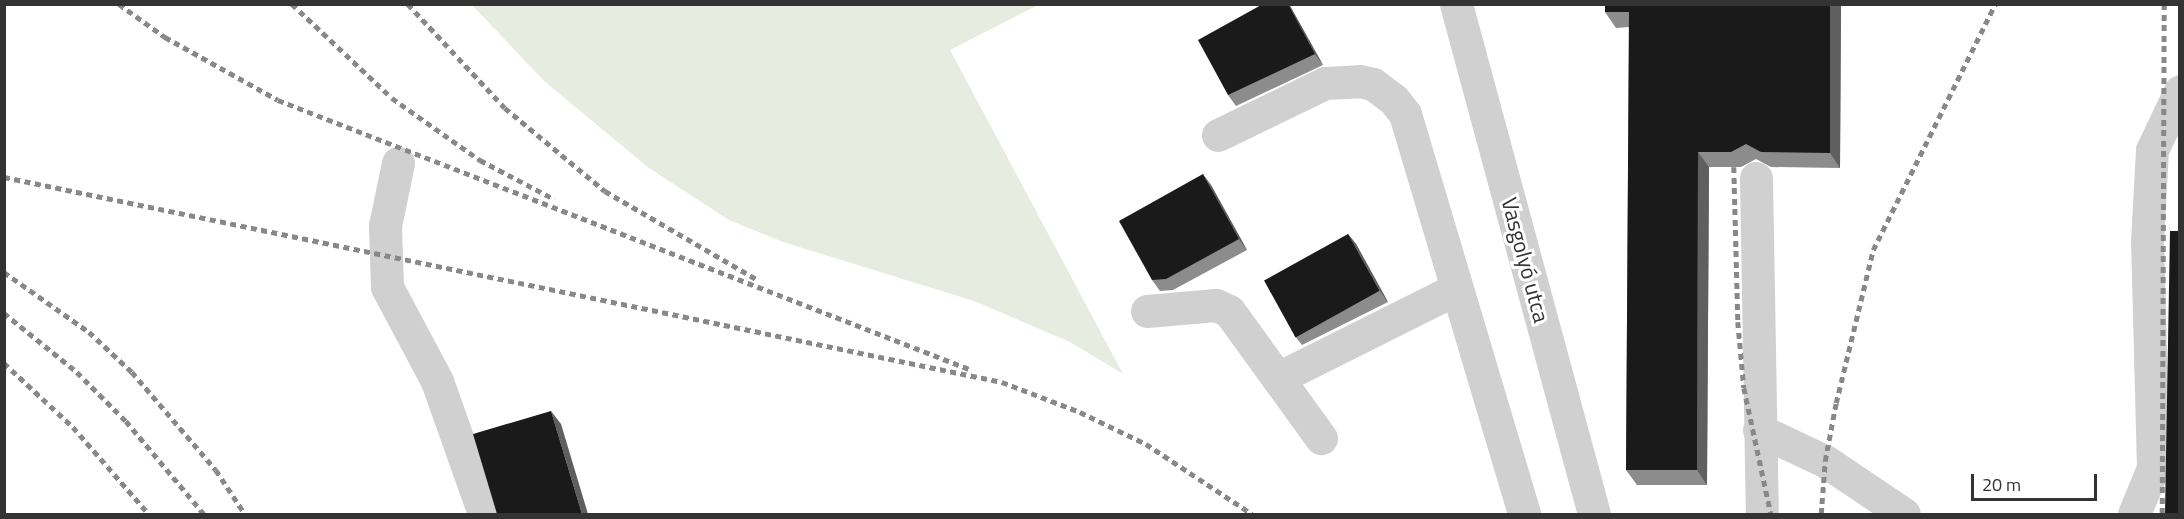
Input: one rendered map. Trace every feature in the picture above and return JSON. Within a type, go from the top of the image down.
[{"type":"street","name":"Vasgolyó utca","points":[[1456,4],[1594,514]]},
{"type":"street","points":[[1218,135],[1325,83],[1359,81],[1385,91],[1405,114],[1524,514]]},
{"type":"street","points":[[2134,514],[2153,468],[2147,242],[2152,150],[2180,91]]},
{"type":"street","points":[[398,163],[385,226],[387,287],[437,381],[484,514]]},
{"type":"street","points":[[1756,178],[1762,514]]},
{"type":"street","points":[[1278,378],[1456,289]]},
{"type":"street","points":[[1147,311],[1216,305],[1229,311],[1321,438]]},
{"type":"street","points":[[1759,430],[1825,461],[1904,514]]},
{"type":"shaded area","points":[[472,5],[1038,5],[950,50],[1123,374],[1070,342],[974,301],[783,242],[729,220],[649,168],[544,81]]},
{"type":"building","points":[[1263,4],[1288,4],[1315,54],[1228,95],[1198,40]]},
{"type":"building","points":[[1605,4],[1830,4],[1830,153],[1761,152],[1746,144],[1731,152],[1698,152],[1697,470],[1626,470],[1629,12],[1605,12]]},
{"type":"building","points":[[1203,174],[1239,239],[1166,279],[1152,280],[1119,221]]},
{"type":"building","points":[[2170,231],[2180,231],[2180,514],[2165,514]]},
{"type":"building","points":[[1348,234],[1380,291],[1296,337],[1264,281]]},
{"type":"building","points":[[551,411],[582,514],[497,514],[473,434]]},
{"type":"railway","points":[[119,4],[165,37],[278,100],[969,369]]},
{"type":"railway","points":[[292,4],[392,98],[480,160],[554,199]]},
{"type":"railway","points":[[408,4],[505,108],[605,191],[756,279]]},
{"type":"railway","points":[[1821,514],[1825,461],[1836,403],[1873,250],[1995,4]]},
{"type":"railway","points":[[2162,514],[2164,4]]},
{"type":"railway","points":[[1734,167],[1738,322],[1744,388],[1771,514]]},
{"type":"railway","points":[[4,177],[1002,382],[1080,412],[1146,444],[1252,514]]},
{"type":"railway","points":[[4,272],[89,332],[132,372],[216,470],[245,514]]},
{"type":"railway","points":[[4,313],[77,372],[126,421],[204,514]]},
{"type":"railway","points":[[4,363],[73,427],[149,514]]}]
